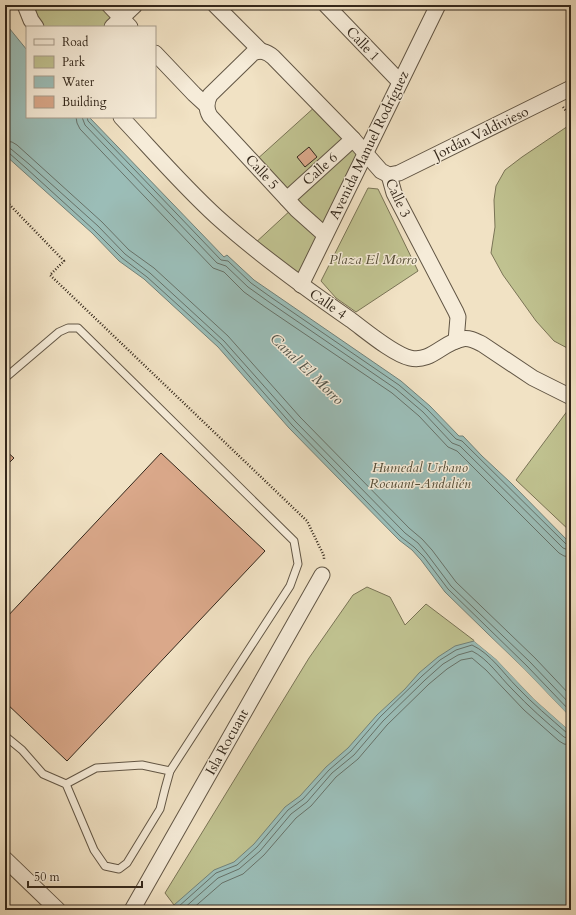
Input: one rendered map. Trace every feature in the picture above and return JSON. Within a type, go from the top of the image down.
[{"type":"street","points":[[25,5],[31,20],[35,26]]},
{"type":"street","points":[[108,5],[121,24],[135,5]]},
{"type":"street","name":"Calle 3","points":[[215,5],[261,51],[273,57],[353,139],[381,171],[389,174],[394,193],[456,312],[458,317],[456,341]]},
{"type":"street","name":"Calle 1","points":[[326,5],[400,82]]},
{"type":"street","name":"Avenida Manuel Rodríguez","points":[[301,285],[438,5]]},
{"type":"street","points":[[206,105],[213,91],[250,56],[261,51]]},
{"type":"street","name":"Calle 5","points":[[156,54],[206,105],[210,116],[287,199],[325,235]]},
{"type":"street","name":"Jordán Valdivieso","points":[[389,174],[399,173],[571,88]]},
{"type":"street","name":"Calle 4","points":[[122,118],[217,216],[241,238],[301,285],[391,348],[410,358],[429,357],[450,343],[463,338],[473,340],[482,344],[533,378],[571,397]]},
{"type":"street","name":"Calle 6","points":[[287,199],[353,139]]},
{"type":"street","name":"Isla Rocuant","points":[[132,910],[322,575]]},
{"type":"street","points":[[5,860],[58,910]]},
{"type":"lane","points":[[5,378],[59,332],[68,328],[78,328],[294,541],[298,564],[290,586],[170,771],[160,809],[127,863],[119,869],[105,866],[94,850],[66,784],[43,774],[22,750],[5,736]]},
{"type":"lane","points":[[66,784],[96,768],[142,765],[170,771]]},
{"type":"path","points":[[5,200],[64,261],[50,275],[307,521],[324,556],[322,575]]},
{"type":"green space","points":[[27,5],[105,5],[117,18],[109,26],[39,26]]},
{"type":"green space","points":[[317,105],[350,139],[288,196],[255,161]]},
{"type":"green space","points":[[571,124],[571,350],[554,341],[536,321],[503,275],[491,253],[495,227],[494,200],[496,186],[505,170]]},
{"type":"green space","points":[[353,141],[364,153],[325,234],[289,199]]},
{"type":"green space","name":"Plaza El Morro","points":[[368,188],[378,189],[418,271],[356,312],[336,298],[321,281]]},
{"type":"green space","points":[[293,208],[324,236],[301,283],[253,245]]},
{"type":"green space","points":[[571,406],[571,532],[516,480]]},
{"type":"green space","points":[[367,587],[390,597],[405,625],[426,604],[480,645],[518,683],[571,732],[571,910],[172,910],[174,905],[165,893],[309,658],[353,595]]},
{"type":"water","name":"Humedal Urbano Rocuant-Andalién","points":[[5,23],[26,49],[26,118],[90,118],[224,257],[227,255],[254,280],[401,381],[430,406],[459,436],[463,436],[571,544],[571,718],[524,669],[445,592],[412,550],[399,540],[289,428],[218,347],[144,279],[119,261],[92,233],[5,155]]},
{"type":"water","points":[[474,641],[496,659],[534,699],[571,732],[571,910],[172,910],[174,905],[214,870],[234,862],[254,844],[285,807],[300,796],[326,767],[348,748],[377,715],[405,689],[419,673],[438,657],[455,646]]},
{"type":"pier","points":[[483,630],[524,669],[571,718],[571,720],[523,670],[482,631]]},
{"type":"pier","points":[[475,639],[498,657],[536,698],[571,729],[571,732],[534,699],[496,659],[474,641]]},
{"type":"building","points":[[309,147],[317,157],[305,167],[297,157]]},
{"type":"building","points":[[5,450],[14,458],[5,467]]},
{"type":"building","points":[[161,453],[265,551],[67,761],[5,702],[5,619]]},
{"type":"water label","name":"Canal El Morro","points":[[307,369]]}]
